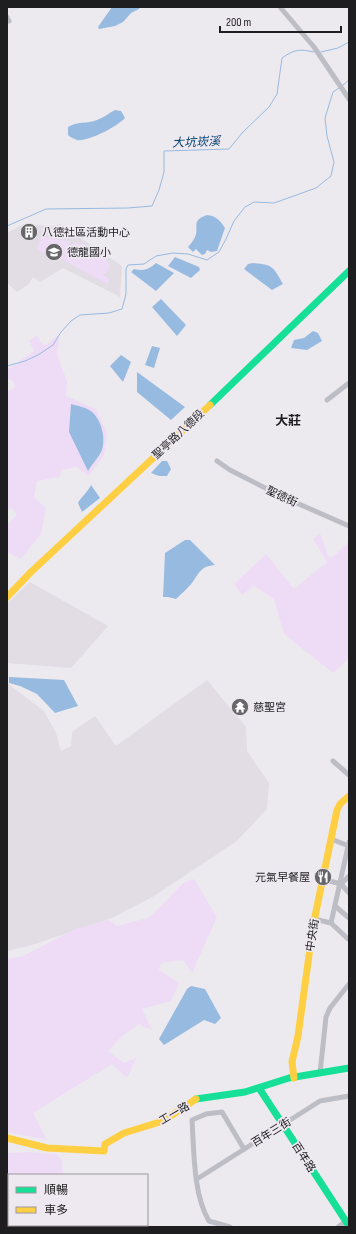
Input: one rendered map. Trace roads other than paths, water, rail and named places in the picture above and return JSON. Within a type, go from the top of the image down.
[{"type":"street","points":[[280,7],[314,47],[349,99]]},
{"type":"street","name":"聖亭路八德段","points":[[7,597],[31,572],[177,436],[349,271]]},
{"type":"street","points":[[327,400],[349,383]]},
{"type":"street","name":"聖德街","points":[[217,461],[230,470],[283,497],[349,526]]},
{"type":"street","points":[[332,761],[349,775]]},
{"type":"street","name":"中央街","points":[[294,1078],[292,1062],[298,1036],[314,919],[337,810],[340,804],[349,796]]},
{"type":"street","points":[[331,839],[349,845],[331,923]]},
{"type":"street","points":[[340,884],[349,876]]},
{"type":"street","points":[[322,879],[340,884],[349,894]]},
{"type":"street","points":[[335,906],[348,916]]},
{"type":"street","points":[[314,919],[331,923],[348,939]]},
{"type":"street","points":[[320,1073],[326,1017],[330,1008],[349,984]]},
{"type":"street","name":"工一路","points":[[7,1138],[47,1148],[104,1152],[105,1144],[124,1133],[163,1121],[198,1098],[245,1092],[289,1078],[349,1068]]},
{"type":"street","name":"百年路","points":[[259,1088],[348,1222]]},
{"type":"street","name":"百年三街","points":[[197,1179],[320,1101],[349,1096]]},
{"type":"street","points":[[230,1227],[209,1220],[203,1211],[197,1179],[192,1120],[206,1114],[222,1112],[244,1149]]},
{"type":"street","points":[[338,1227],[348,1222]]},
{"type":"water","points":[[112,7],[140,7],[131,13],[123,22],[115,26],[99,29],[98,27]]},
{"type":"water","points":[[115,110],[121,111],[125,118],[110,129],[88,139],[82,140],[77,140],[68,135],[68,127],[71,125],[97,120]]},
{"type":"water","points":[[207,215],[218,219],[225,228],[217,251],[211,252],[207,250],[205,254],[202,255],[196,249],[193,252],[188,247],[196,235],[196,225],[198,220]]},
{"type":"water","points":[[175,257],[199,267],[200,270],[191,278],[168,266]]},
{"type":"water","points":[[156,263],[174,273],[156,291],[131,272],[134,269],[146,269]]},
{"type":"water","points":[[253,263],[269,266],[275,270],[283,284],[272,290],[244,269],[248,264]]},
{"type":"water","points":[[161,299],[186,325],[177,336],[152,307]]},
{"type":"water","points":[[313,331],[318,333],[322,341],[307,350],[291,348],[294,340],[304,338]]},
{"type":"water","points":[[152,346],[160,348],[154,368],[145,365]]},
{"type":"water","points":[[121,355],[131,362],[123,382],[110,366]]},
{"type":"water","points":[[137,372],[185,407],[171,420],[137,392]]},
{"type":"water","points":[[71,404],[90,410],[98,419],[102,429],[102,450],[88,471],[69,432]]},
{"type":"water","points":[[162,461],[167,461],[171,469],[167,476],[159,476],[151,473]]},
{"type":"water","points":[[91,485],[100,498],[82,512],[78,503]]},
{"type":"water","points":[[185,540],[190,540],[215,565],[203,568],[190,585],[176,599],[163,597],[165,553]]},
{"type":"water","points":[[9,677],[64,680],[78,706],[55,713],[37,694],[20,686],[9,683]]},
{"type":"water","points":[[191,986],[205,989],[221,1018],[215,1024],[204,1020],[164,1045],[159,1039],[187,989]]},
{"type":"waterway","name":"大坑崁溪","points":[[321,52],[338,48],[349,42]]},
{"type":"waterway","name":"大坑崁溪","points":[[7,226],[46,209],[128,208],[152,206],[159,190],[164,172],[164,151],[229,149],[243,132],[269,107],[277,94],[282,58],[297,50],[314,52]]},
{"type":"waterway","points":[[343,85],[349,80]]},
{"type":"waterway","points":[[7,366],[25,361],[38,355],[53,345],[61,332],[71,321],[80,315],[109,313],[122,309],[126,294],[126,269],[128,265],[144,264],[156,256],[173,253],[188,254],[207,260],[219,252],[234,221],[245,207],[254,202],[274,203],[316,188],[331,176],[334,162],[327,136],[325,118],[333,92],[339,88]]},
{"type":"place","name":"八德社區活動中心","points":[[29,232]]},
{"type":"place","name":"德龍國小","points":[[54,252]]},
{"type":"place","name":"慈聖宮","points":[[240,707]]},
{"type":"place","name":"元氣早餐屋","points":[[323,877]]},
{"type":"district","name":"大莊","points":[[288,420]]}]
